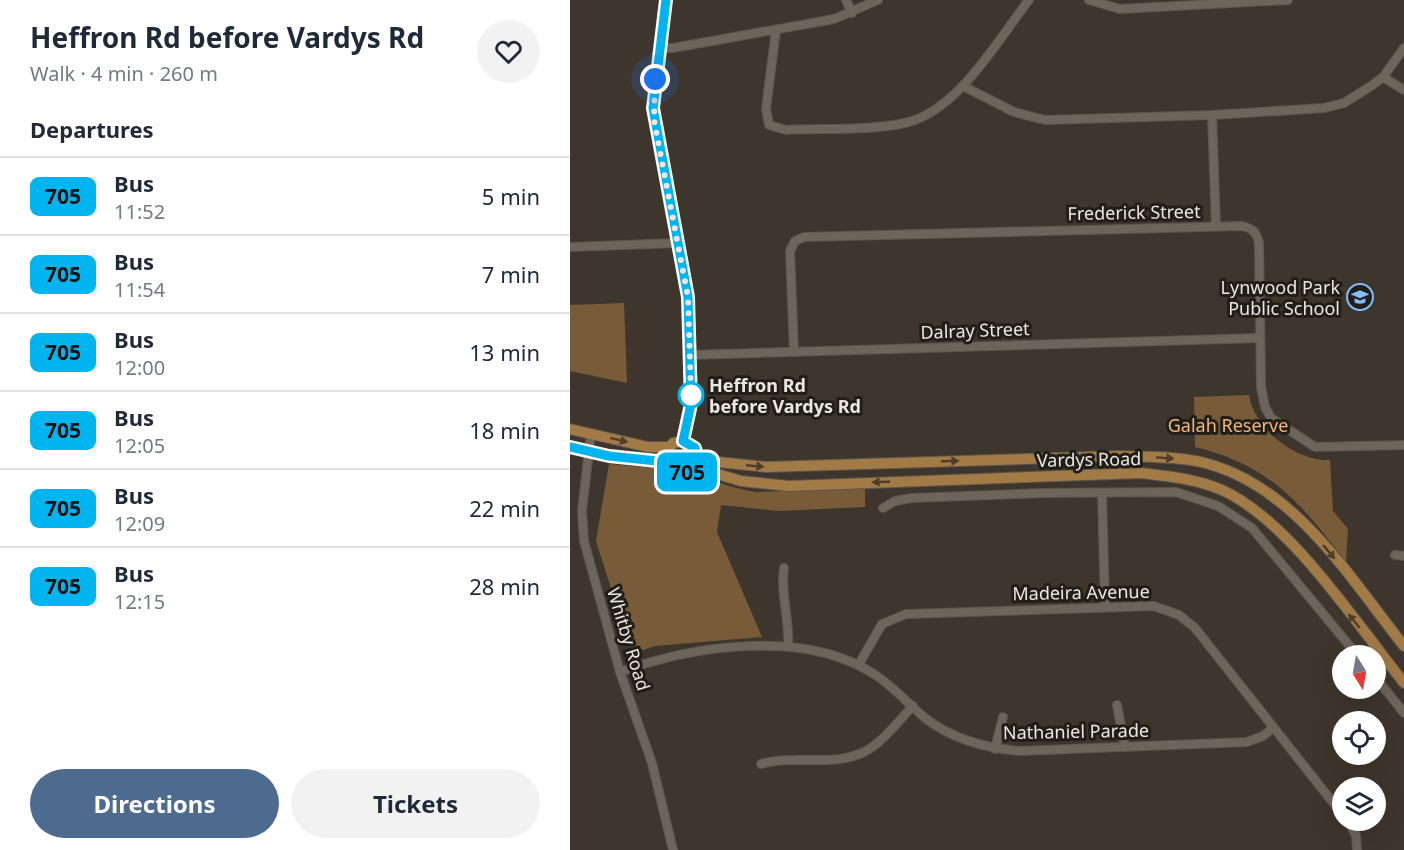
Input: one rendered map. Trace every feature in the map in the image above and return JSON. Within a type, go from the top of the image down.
[{"type":"main road","points":[[570,429],[648,447],[669,447],[683,441],[692,444],[698,454],[696,465],[689,472],[678,473],[657,461],[570,447]]},
{"type":"main road","points":[[668,467],[665,457],[669,447]]},
{"type":"main road","name":"Vardys Road","points":[[698,454],[718,462],[766,467],[1119,456],[1165,457],[1210,464],[1268,492],[1288,508],[1325,547],[1404,646]]},
{"type":"main road","name":"Vardys Road","points":[[689,472],[704,470],[741,481],[789,486],[1141,473],[1175,477],[1220,489],[1248,504],[1276,526],[1404,683]]},
{"type":"street","points":[[666,0],[653,108],[688,297],[691,404],[683,441]]},
{"type":"street","points":[[846,0],[852,13]]},
{"type":"street","points":[[660,48],[776,30],[852,13],[878,0]]},
{"type":"street","points":[[776,30],[766,118],[769,125],[775,129],[904,123],[931,112],[963,86],[1029,0]]},
{"type":"street","points":[[1089,0],[1120,9],[1288,0]]},
{"type":"street","points":[[963,86],[1014,112],[1045,120],[1212,115],[1324,108],[1344,103],[1383,77],[1404,48]]},
{"type":"street","points":[[1383,77],[1404,90]]},
{"type":"street","points":[[1212,115],[1216,226]]},
{"type":"street","name":"Frederick Street","points":[[794,352],[790,251],[795,241],[804,237],[1242,226],[1252,228],[1257,233],[1259,243],[1263,401],[1271,418],[1317,448],[1404,445]]},
{"type":"street","points":[[570,247],[677,243]]},
{"type":"street","name":"Dalray Street","points":[[690,355],[1260,338]]},
{"type":"street","name":"Whitby Road","points":[[591,433],[582,511],[584,541],[620,672],[652,763],[673,850]]},
{"type":"street","points":[[883,508],[896,501],[912,498],[1176,492],[1197,497],[1238,516],[1264,540],[1349,645]]},
{"type":"street","points":[[1102,493],[1105,605]]},
{"type":"street","points":[[784,568],[782,588],[789,632],[788,646]]},
{"type":"street","name":"Madeira Avenue","points":[[859,664],[882,624],[906,614],[1105,605],[1154,606],[1179,615],[1195,628],[1332,802]]},
{"type":"street","name":"Nathaniel Parade","points":[[620,672],[662,657],[732,648],[788,646],[823,652],[859,664],[878,676],[938,726],[965,740],[995,749],[1019,751],[1247,742],[1263,736],[1273,728]]},
{"type":"street","points":[[1386,690],[1404,713]]},
{"type":"street","points":[[1117,705],[1125,747]]},
{"type":"street","points":[[761,764],[770,761],[853,756],[875,744],[913,706]]},
{"type":"street","points":[[995,749],[1003,717]]},
{"type":"street","points":[[1354,831],[1358,850]]},
{"type":"green space","points":[[624,303],[627,383],[570,371],[570,305]]},
{"type":"green space","name":"Galah Reserve","points":[[1249,395],[1259,420],[1279,441],[1304,455],[1330,460],[1333,511],[1348,529],[1346,562],[1314,522],[1282,489],[1244,464],[1195,447],[1194,397]]},
{"type":"green space","points":[[609,464],[653,468],[682,480],[706,478],[755,492],[865,488],[865,507],[778,511],[721,505],[717,532],[762,637],[655,646],[637,652],[629,645],[596,541]]},
{"type":"bus line","name":"705","points":[[570,447],[609,456],[657,461],[678,473],[689,472],[698,461],[698,454],[692,444],[683,441],[691,404],[688,297],[653,108],[666,0]]},
{"type":"place","name":"Lynwood Park Public School","points":[[1360,297]]},
{"type":"place","name":"Heffron Rd before Vardys Rd","points":[[691,395]]},
{"type":"route","points":[[655,79],[654,120],[688,297],[691,395]]}]
